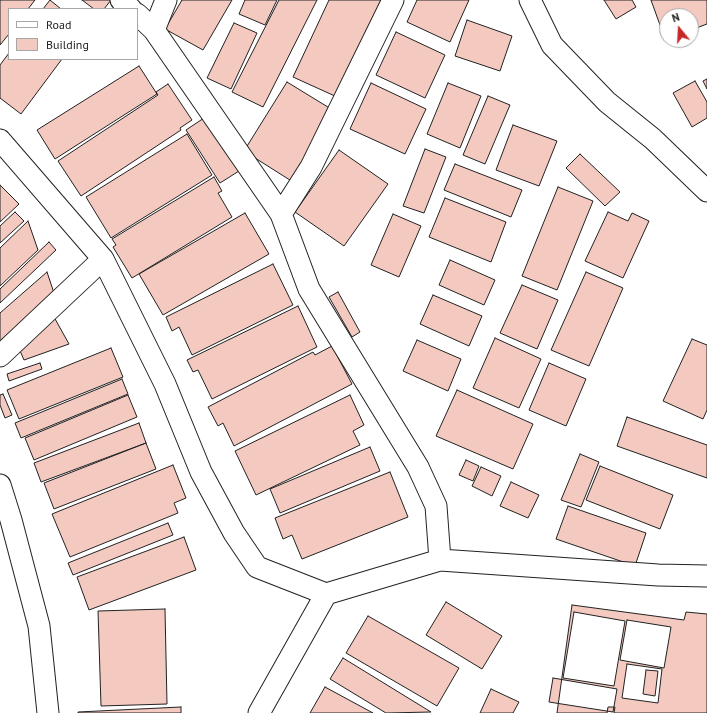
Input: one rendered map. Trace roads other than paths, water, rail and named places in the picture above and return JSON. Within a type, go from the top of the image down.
[{"type":"street","points":[[121,0],[130,8]]},
{"type":"street","points":[[154,30],[166,0]]},
{"type":"street","points":[[281,214],[311,167],[394,0]]},
{"type":"street","points":[[530,0],[552,45],[606,102],[653,139],[707,192]]},
{"type":"street","points":[[138,15],[154,30],[281,214],[309,289],[418,467],[436,506],[440,560]]},
{"type":"street","points":[[0,140],[103,259],[165,384],[201,472],[234,533],[257,567],[326,594],[440,560],[658,575],[707,576]]},
{"type":"street","points":[[0,356],[103,259]]},
{"type":"street","points":[[0,485],[11,520],[39,626],[48,713]]},
{"type":"street","points":[[260,713],[326,594]]}]
